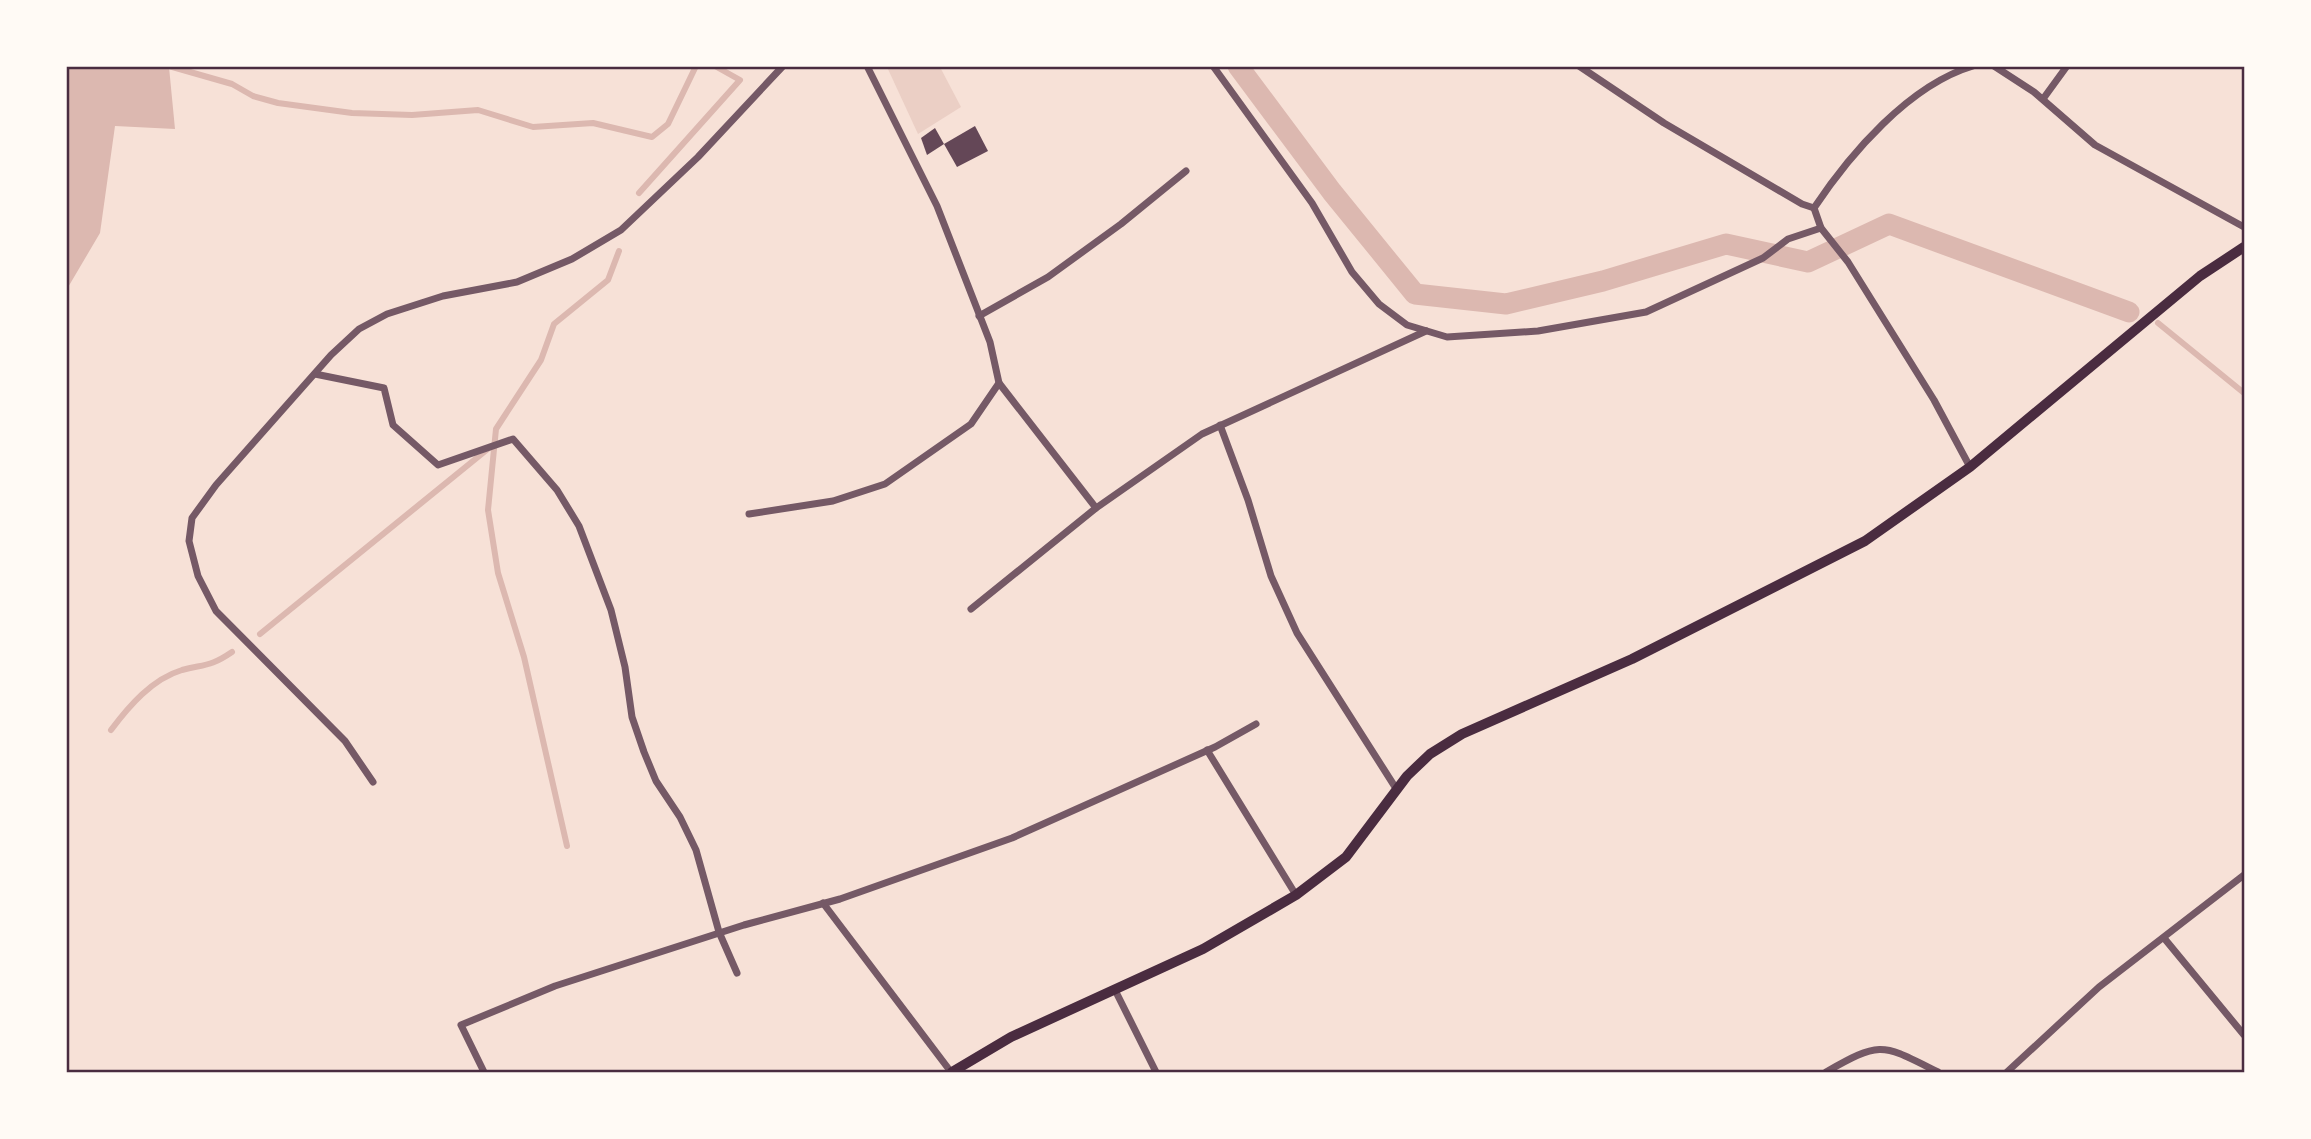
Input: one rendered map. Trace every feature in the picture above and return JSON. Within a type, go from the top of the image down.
[{"type":"main road","points":[[951,1073],[1012,1037],[1116,992],[1203,949],[1297,895],[1346,857],[1397,790],[1430,754],[1462,734],[1632,659],[1865,541],[1970,467],[2200,276],[2245,247]]},
{"type":"street","points":[[373,782],[345,741],[216,611],[198,576],[189,541],[192,519],[216,485],[359,329],[387,314],[443,296],[517,282],[572,260],[621,230],[698,157],[783,66]]},
{"type":"street","points":[[867,66],[937,205],[990,342],[999,383],[1096,508]]},
{"type":"street","points":[[1213,66],[1312,203],[1352,272],[1379,304],[1407,325],[1447,337],[1492,336],[1646,312],[1763,258],[1788,239],[1821,228]]},
{"type":"street","points":[[1579,66],[1664,123],[1802,204],[1814,208]]},
{"type":"street","points":[[1814,208],[1858,147],[1930,85],[1951,73],[1973,66]]},
{"type":"street","points":[[1994,66],[2043,99],[2095,145],[2245,227]]},
{"type":"street","points":[[2043,99],[2067,66]]},
{"type":"street","points":[[979,316],[1048,277],[1121,224],[1186,171]]},
{"type":"street","points":[[1814,208],[1821,228],[1848,262],[1934,400],[1970,467]]},
{"type":"street","points":[[971,609],[1096,508],[1202,434],[1427,331]]},
{"type":"street","points":[[315,374],[384,388],[393,425],[438,465],[513,439],[557,489],[579,526],[598,570],[625,667],[632,717],[656,781],[680,817],[696,850],[719,932],[737,973]]},
{"type":"street","points":[[749,514],[833,500],[885,484],[971,424],[999,383]]},
{"type":"street","points":[[1220,425],[1248,500],[1271,576],[1297,633],[1397,790]]},
{"type":"street","points":[[484,1073],[461,1025],[555,986],[719,932],[823,903],[1012,838],[1207,750],[1256,724]]},
{"type":"street","points":[[1207,750],[1297,895]]},
{"type":"street","points":[[2007,1073],[2099,987],[2245,876]]},
{"type":"street","points":[[823,903],[951,1073]]},
{"type":"street","points":[[2164,938],[2245,1035]]},
{"type":"street","points":[[1116,992],[1156,1073]]},
{"type":"street","points":[[1826,1073],[1862,1052],[1877,1047],[1905,1056],[1938,1073]]},
{"type":"shaded area","points":[[67,66],[169,67],[175,129],[115,126],[100,233],[67,289]]},
{"type":"shaded area","points":[[887,67],[940,67],[961,107],[918,134]]},
{"type":"building","points":[[975,126],[988,151],[957,167],[944,144]]},
{"type":"building","points":[[935,128],[944,144],[927,155],[921,138]]},
{"type":"waterway","points":[[169,66],[232,84],[253,96],[278,103],[352,113],[412,115],[478,110],[533,127],[593,123],[652,137],[668,124],[696,66]]},
{"type":"waterway","points":[[639,193],[740,80],[715,66]]},
{"type":"waterway","points":[[1238,66],[1332,192],[1415,294],[1506,304],[1603,281],[1726,244],[1808,262],[1889,224],[2129,312]]},
{"type":"waterway","points":[[567,846],[524,657],[498,573],[488,510],[496,429],[541,360],[554,324],[608,280],[619,251]]},
{"type":"waterway","points":[[2158,323],[2244,393]]},
{"type":"waterway","points":[[260,634],[489,448]]},
{"type":"waterway","points":[[111,730],[133,703],[161,680],[182,670],[213,663],[232,652]]}]
